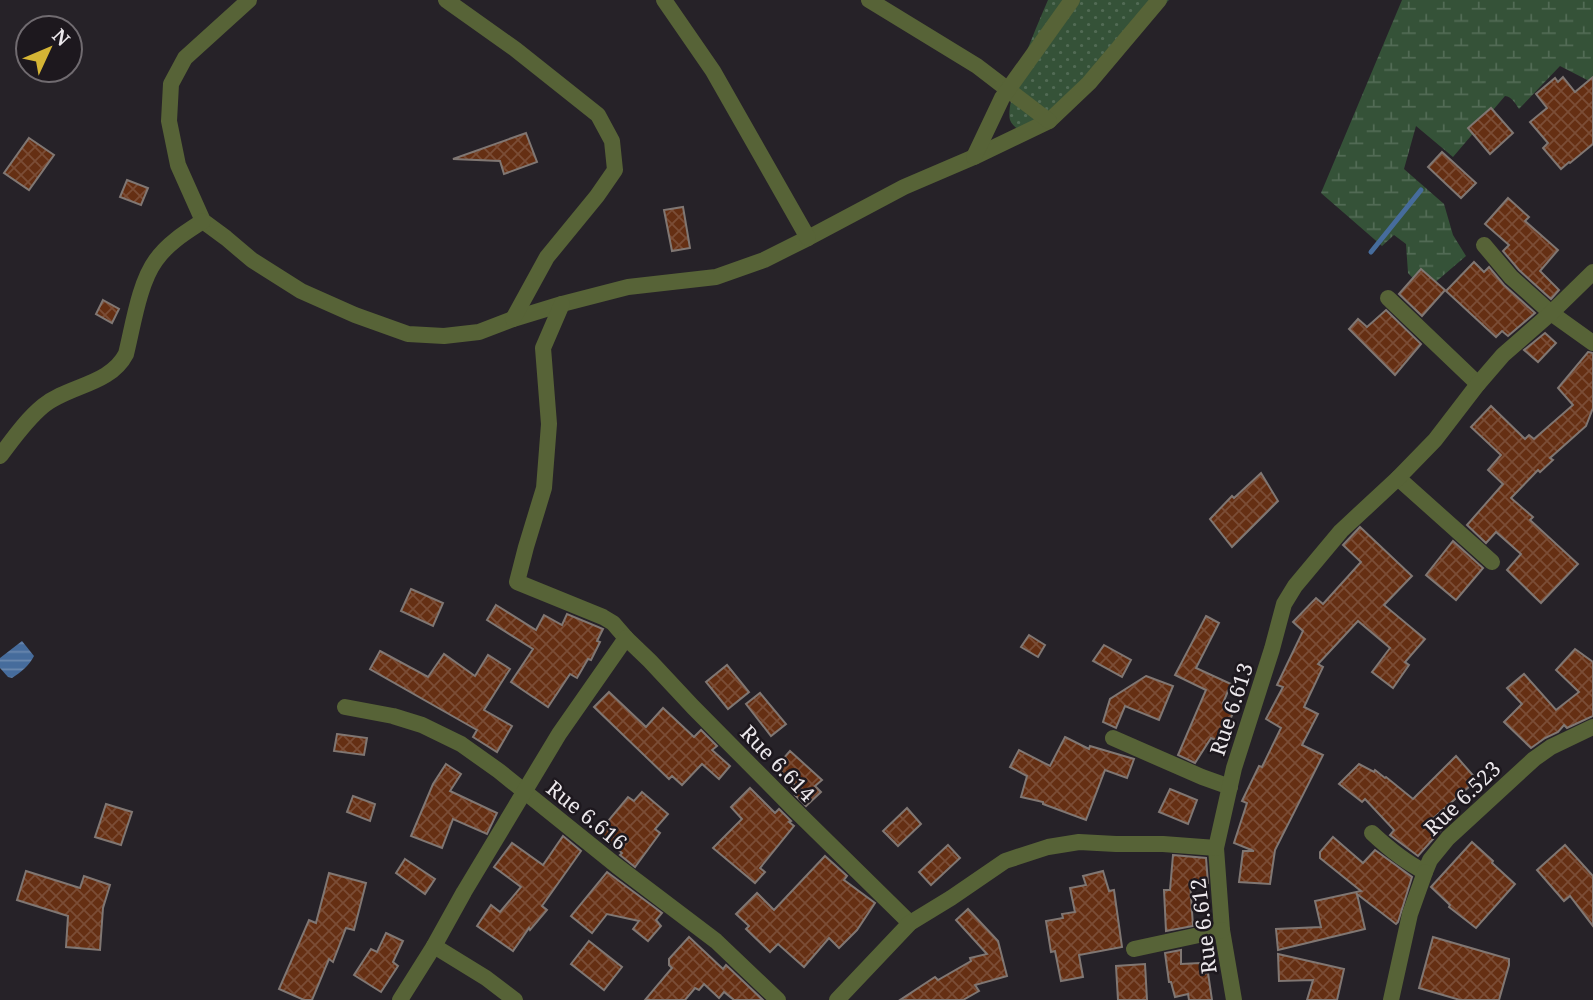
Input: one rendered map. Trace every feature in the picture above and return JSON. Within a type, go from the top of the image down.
[{"type":"street","points":[[248,0],[185,58],[171,84],[169,121],[178,165],[203,221],[252,261],[301,291],[355,315],[408,334],[444,337],[479,332],[562,304],[628,287],[716,277],[764,260],[904,187],[1049,121],[1089,83],[1159,0]]},
{"type":"street","points":[[446,0],[515,49],[597,114],[612,141],[615,170],[547,257],[513,319]]},
{"type":"street","points":[[664,0],[713,71],[808,238]]},
{"type":"street","points":[[869,0],[977,66],[1049,121]]},
{"type":"street","points":[[974,157],[1002,98],[1072,0]]},
{"type":"street","points":[[0,456],[43,406],[68,391],[101,379],[122,363],[146,277],[157,259],[172,244],[203,221]]},
{"type":"street","points":[[1484,245],[1511,277],[1551,313],[1593,342]]},
{"type":"street","name":"Rue 6.613","points":[[1216,848],[1234,768],[1284,604],[1295,586],[1341,531],[1435,440],[1503,355],[1593,272]]},
{"type":"street","points":[[1388,298],[1478,384]]},
{"type":"street","name":"Rue 6.614","points":[[562,304],[543,348],[549,424],[544,488],[517,582],[613,623],[623,642],[650,660],[693,707],[910,923]]},
{"type":"street","points":[[1398,478],[1492,562]]},
{"type":"street","points":[[400,1000],[559,734],[623,642]]},
{"type":"street","name":"Rue 6.616","points":[[345,706],[422,724],[461,744],[716,941],[778,1000]]},
{"type":"street","name":"Rue 6.523","points":[[1391,1000],[1410,914],[1430,860],[1448,838],[1534,759],[1593,727]]},
{"type":"street","points":[[1113,738],[1230,787]]},
{"type":"street","points":[[1372,833],[1414,867],[1425,872]]},
{"type":"street","points":[[836,1000],[910,923],[1005,861],[1048,847],[1079,842],[1216,848]]},
{"type":"street","name":"Rue 6.612","points":[[1216,848],[1222,930],[1234,1000]]},
{"type":"street","points":[[1134,948],[1222,930]]},
{"type":"street","points":[[434,946],[486,978],[515,1000]]},
{"type":"green space","points":[[1048,0],[1169,0],[1031,136],[1013,125],[1010,110],[1023,61]]},
{"type":"green space","points":[[1402,0],[1593,0],[1593,83],[1560,66],[1519,109],[1505,96],[1453,157],[1416,126],[1404,169],[1444,204],[1453,235],[1466,256],[1425,291],[1408,273],[1406,244],[1394,235],[1382,246],[1321,193]]},
{"type":"water","points":[[22,641],[34,656],[22,671],[12,678],[8,677],[0,668],[0,658]]},
{"type":"building","points":[[1563,77],[1575,92],[1593,77],[1593,144],[1561,169],[1543,148],[1548,143],[1530,122],[1547,108],[1536,94],[1555,78],[1558,82]]},
{"type":"building","points":[[1491,108],[1513,133],[1490,154],[1468,128]]},
{"type":"building","points":[[526,133],[537,162],[504,174],[500,161],[453,159]]},
{"type":"building","points":[[29,138],[54,155],[29,190],[4,173]]},
{"type":"building","points":[[1442,152],[1476,183],[1461,198],[1428,167]]},
{"type":"building","points":[[127,180],[148,188],[141,205],[120,197]]},
{"type":"building","points":[[1508,198],[1529,217],[1525,221],[1558,250],[1540,271],[1559,290],[1551,299],[1519,270],[1503,251],[1509,245],[1485,224]]},
{"type":"building","points":[[683,207],[690,248],[672,251],[664,210]]},
{"type":"building","points":[[1474,262],[1484,272],[1489,267],[1504,285],[1535,313],[1508,336],[1502,331],[1496,337],[1446,291]]},
{"type":"building","points":[[1421,269],[1445,290],[1422,316],[1399,294]]},
{"type":"building","points":[[103,300],[119,309],[112,323],[96,314]]},
{"type":"building","points":[[1386,310],[1421,344],[1395,375],[1349,329],[1358,319],[1367,327]]},
{"type":"building","points":[[1545,333],[1556,343],[1538,362],[1524,350]]},
{"type":"building","points":[[1588,352],[1593,353],[1593,408],[1586,426],[1511,498],[1533,517],[1530,520],[1578,564],[1541,603],[1507,570],[1521,554],[1496,532],[1486,543],[1467,525],[1503,484],[1488,470],[1501,455],[1471,427],[1491,406],[1525,439],[1529,435],[1534,439],[1573,405],[1558,388]]},
{"type":"building","points":[[1261,473],[1278,501],[1232,547],[1210,519],[1232,496],[1234,498]]},
{"type":"building","points":[[1360,527],[1412,576],[1384,605],[1425,639],[1405,662],[1409,665],[1393,688],[1372,672],[1390,648],[1358,621],[1318,664],[1323,667],[1304,707],[1318,714],[1302,745],[1323,755],[1275,850],[1270,884],[1239,882],[1243,851],[1254,851],[1234,843],[1247,803],[1242,801],[1281,728],[1266,719],[1283,687],[1277,685],[1303,631],[1293,622],[1316,598],[1323,604],[1361,562],[1343,545]]},
{"type":"building","points":[[1453,541],[1483,568],[1456,600],[1426,575]]},
{"type":"building","points":[[411,589],[443,603],[433,626],[401,611]]},
{"type":"building","points":[[496,605],[536,630],[544,615],[562,625],[567,614],[603,629],[591,660],[588,659],[577,678],[570,674],[548,707],[511,682],[533,649],[487,620]]},
{"type":"building","points":[[1206,616],[1219,623],[1196,668],[1231,684],[1223,703],[1235,708],[1221,742],[1211,738],[1195,763],[1178,755],[1206,690],[1175,675]]},
{"type":"building","points":[[1029,635],[1045,645],[1038,657],[1021,647]]},
{"type":"building","points":[[1104,645],[1131,660],[1122,677],[1093,661]]},
{"type":"building","points":[[1575,649],[1593,662],[1593,716],[1567,728],[1564,725],[1558,732],[1531,748],[1504,722],[1522,704],[1507,688],[1524,674],[1556,710],[1579,692],[1556,670]]},
{"type":"building","points":[[380,651],[428,677],[444,654],[475,676],[488,655],[510,669],[484,710],[512,726],[497,752],[473,737],[477,730],[370,669]]},
{"type":"building","points":[[727,665],[749,692],[728,709],[706,682]]},
{"type":"building","points":[[1146,676],[1173,686],[1159,720],[1125,706],[1116,728],[1103,722],[1110,699]]},
{"type":"building","points":[[609,692],[646,727],[663,708],[694,737],[701,730],[717,746],[712,750],[730,766],[719,779],[702,764],[682,785],[672,776],[669,779],[594,707]]},
{"type":"building","points":[[760,693],[786,724],[771,736],[746,704]]},
{"type":"building","points":[[337,734],[367,738],[364,755],[334,751]]},
{"type":"building","points":[[1065,737],[1089,749],[1090,746],[1134,759],[1127,778],[1105,770],[1086,820],[1043,802],[1021,797],[1027,776],[1010,767],[1019,750],[1050,766]]},
{"type":"building","points":[[790,751],[822,780],[815,786],[821,792],[806,806],[795,795],[800,789],[776,767]]},
{"type":"building","points":[[1456,756],[1477,780],[1430,821],[1441,830],[1418,856],[1390,835],[1394,830],[1365,799],[1362,802],[1339,784],[1359,764],[1386,777],[1413,799]]},
{"type":"building","points":[[446,764],[461,774],[450,791],[497,813],[487,834],[453,819],[442,848],[411,836],[433,784]]},
{"type":"building","points":[[750,788],[775,813],[779,809],[794,826],[760,868],[765,872],[755,883],[713,848],[742,819],[731,807]]},
{"type":"building","points":[[1170,789],[1197,800],[1188,824],[1159,812]]},
{"type":"building","points":[[642,792],[668,814],[655,829],[660,833],[635,867],[598,833],[628,797],[634,801]]},
{"type":"building","points":[[353,796],[375,804],[370,821],[347,812]]},
{"type":"building","points":[[106,804],[132,812],[121,845],[95,837]]},
{"type":"building","points":[[907,808],[921,824],[898,846],[883,831]]},
{"type":"building","points":[[563,836],[581,851],[542,906],[547,910],[530,930],[529,928],[513,951],[477,926],[491,905],[500,912],[521,887],[494,867],[512,843],[543,865]]},
{"type":"building","points":[[1333,837],[1363,863],[1375,850],[1412,877],[1398,922],[1396,924],[1357,894],[1365,929],[1278,950],[1276,929],[1321,927],[1315,901],[1361,891],[1320,858],[1320,852]]},
{"type":"building","points":[[1472,842],[1515,884],[1476,928],[1449,907],[1431,887]]},
{"type":"building","points":[[948,845],[960,858],[931,885],[919,872]]},
{"type":"building","points":[[1565,845],[1593,876],[1593,926],[1570,896],[1564,901],[1537,870]]},
{"type":"building","points":[[1173,855],[1206,858],[1208,883],[1190,882],[1193,926],[1166,931],[1164,890],[1170,890]]},
{"type":"building","points":[[825,856],[847,876],[844,880],[875,903],[857,930],[839,948],[829,938],[804,967],[778,944],[770,952],[746,929],[749,926],[736,914],[757,893],[774,910]]},
{"type":"building","points":[[405,859],[435,879],[425,894],[396,873]]},
{"type":"building","points":[[26,871],[80,888],[84,876],[110,885],[103,908],[100,950],[66,947],[68,916],[17,900]]},
{"type":"building","points":[[1103,871],[1109,891],[1114,890],[1122,947],[1079,955],[1083,977],[1061,981],[1055,951],[1051,952],[1046,921],[1063,918],[1062,914],[1075,912],[1070,888],[1086,885],[1083,876]]},
{"type":"building","points":[[607,872],[662,913],[656,920],[661,926],[648,941],[633,929],[639,921],[607,914],[592,933],[571,916]]},
{"type":"building","points":[[329,873],[366,883],[354,930],[346,928],[333,962],[329,959],[312,1000],[304,1000],[279,989],[309,920],[316,923]]},
{"type":"building","points":[[968,909],[998,941],[1007,976],[975,985],[979,991],[963,1000],[900,1000],[935,977],[938,980],[971,961],[970,958],[987,954],[956,920]]},
{"type":"building","points":[[386,933],[403,941],[393,962],[398,966],[381,992],[354,975],[371,949],[377,952]]},
{"type":"building","points":[[689,937],[723,969],[726,965],[763,1000],[734,1000],[724,992],[719,998],[704,984],[699,990],[695,988],[685,1000],[645,1000],[672,968],[669,959]]},
{"type":"building","points":[[1433,937],[1509,959],[1499,1000],[1460,1000],[1419,988]]},
{"type":"building","points":[[589,941],[622,967],[604,990],[571,964]]},
{"type":"building","points":[[1181,950],[1181,964],[1200,963],[1201,974],[1208,973],[1212,1000],[1189,1000],[1188,994],[1175,997],[1169,982],[1165,953]]},
{"type":"building","points":[[1278,954],[1344,969],[1337,1000],[1307,1000],[1313,980],[1279,981]]},
{"type":"building","points":[[1145,964],[1147,1000],[1118,1000],[1116,966]]},
{"type":"waterway","points":[[1371,252],[1421,190]]}]
